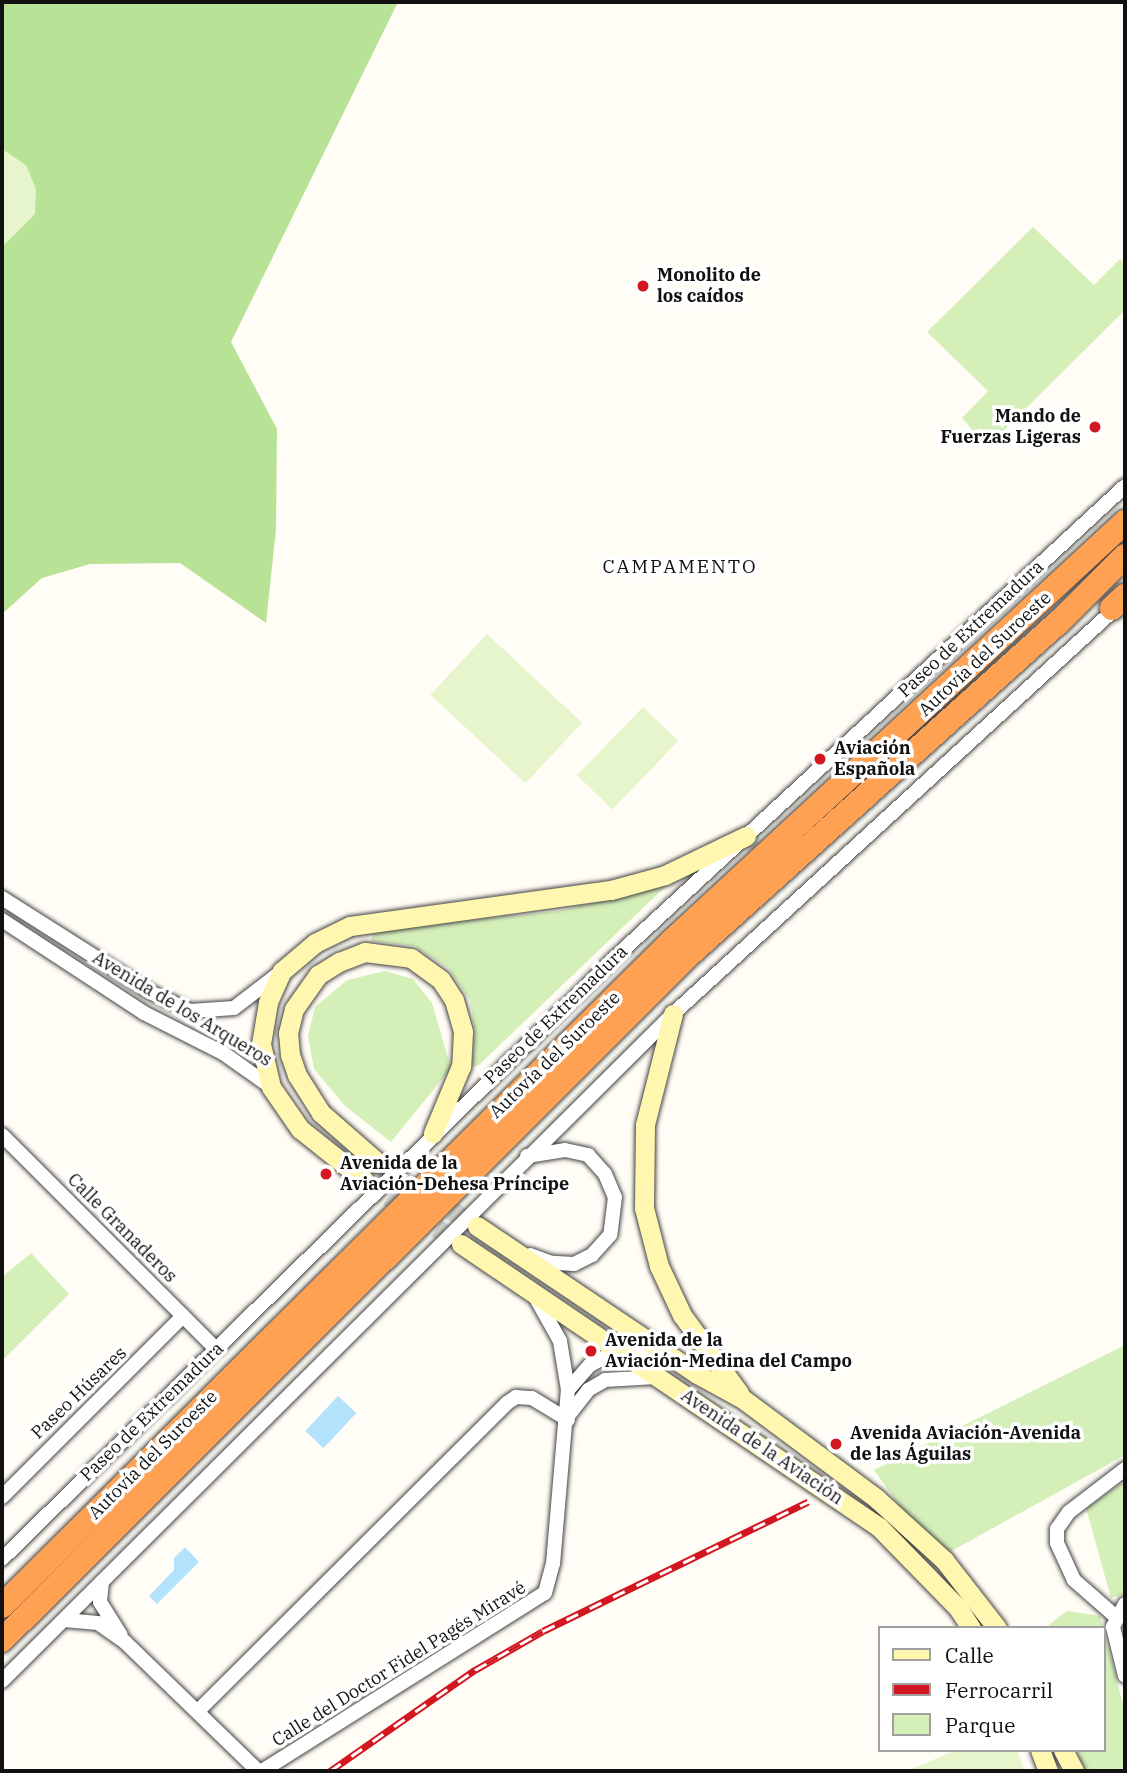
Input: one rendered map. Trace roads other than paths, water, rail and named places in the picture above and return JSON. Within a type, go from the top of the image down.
[{"type":"highway","name":"Autovía del Suroeste","points":[[2,1606],[673,940],[1125,522]]},
{"type":"highway","name":"Autovía del Suroeste","points":[[2,1640],[691,953],[1058,622],[1125,556]]},
{"type":"main road","points":[[364,1180],[300,1129],[271,1087],[261,1044],[268,1002],[282,971],[315,943],[350,926],[611,890],[665,874],[746,836]]},
{"type":"main road","points":[[378,1163],[311,1099],[296,1075],[288,1033],[293,1009],[307,988],[338,962],[365,952],[411,958],[442,980],[454,1000],[463,1032],[461,1066],[433,1133]]},
{"type":"main road","points":[[673,1014],[645,1125],[644,1208],[659,1266],[682,1315],[743,1399]]},
{"type":"main road","name":"Avenida de la Aviación","points":[[477,1226],[667,1353],[743,1399],[877,1499],[944,1560],[996,1626]]},
{"type":"main road","name":"Avenida de la Aviación","points":[[461,1244],[879,1527],[958,1608],[970,1626]]},
{"type":"main road","points":[[1041,1752],[1048,1771]]},
{"type":"main road","points":[[1064,1752],[1074,1771]]},
{"type":"street","name":"Paseo de Extremadura","points":[[2,1559],[433,1133],[746,836],[1125,486]]},
{"type":"street","points":[[2,1681],[527,1156],[673,1014],[1121,603]]},
{"type":"street","name":"Avenida de los Arqueros","points":[[2,898],[150,992],[190,1011],[234,1008],[282,971]]},
{"type":"street","name":"Avenida de los Arqueros","points":[[2,920],[144,1013],[223,1053],[271,1087]]},
{"type":"street","name":"Calle Granaderos","points":[[2,1135],[216,1349]]},
{"type":"street","name":"Avenida de la Aviación","points":[[510,1247],[552,1263],[574,1264],[601,1245],[615,1219],[615,1197],[605,1174],[588,1155],[565,1150],[527,1156]]},
{"type":"street","points":[[533,1294],[560,1341],[568,1390],[568,1418]]},
{"type":"street","name":"Paseo Húsares","points":[[2,1497],[183,1316]]},
{"type":"street","points":[[568,1390],[590,1366],[620,1353],[667,1353]]},
{"type":"street","points":[[568,1418],[588,1390],[605,1380],[660,1378]]},
{"type":"street","points":[[198,1711],[507,1403],[516,1397],[532,1398],[568,1418]]},
{"type":"street","name":"Calle del Doctor Fidel Pagés Miravé","points":[[260,1771],[540,1600],[550,1584],[568,1418]]},
{"type":"street","points":[[1125,1469],[1069,1512],[1057,1529],[1057,1543],[1074,1580],[1114,1622],[1125,1676]]},
{"type":"street","points":[[103,1580],[100,1602],[125,1642]]},
{"type":"street","points":[[1114,1622],[1125,1604]]},
{"type":"street","points":[[64,1620],[98,1623],[125,1642],[260,1771]]},
{"type":"water","points":[[338,1396],[356,1413],[324,1448],[305,1431]]},
{"type":"water","points":[[185,1547],[199,1562],[157,1604],[149,1596],[174,1570],[174,1558]]},
{"type":"tunnel","points":[[378,1163],[477,1226]]},
{"type":"tunnel","points":[[364,1180],[461,1244]]},
{"type":"railway","points":[[330,1771],[475,1670],[543,1631],[808,1502]]},
{"type":"place","name":"Monolito de los caídos","points":[[643,286]]},
{"type":"place","name":"Mando de Fuerzas Ligeras","points":[[1095,427]]},
{"type":"place","name":"Aviación Española","points":[[820,759]]},
{"type":"place","name":"Avenida de la Aviación-Dehesa Príncipe","points":[[326,1174]]},
{"type":"place","name":"Avenida de la Aviación-Medina del Campo","points":[[591,1351]]},
{"type":"place","name":"Avenida Aviación-Avenida de las Águilas","points":[[836,1444]]},
{"type":"district","name":"CAMPAMENTO","points":[[680,567]]}]
